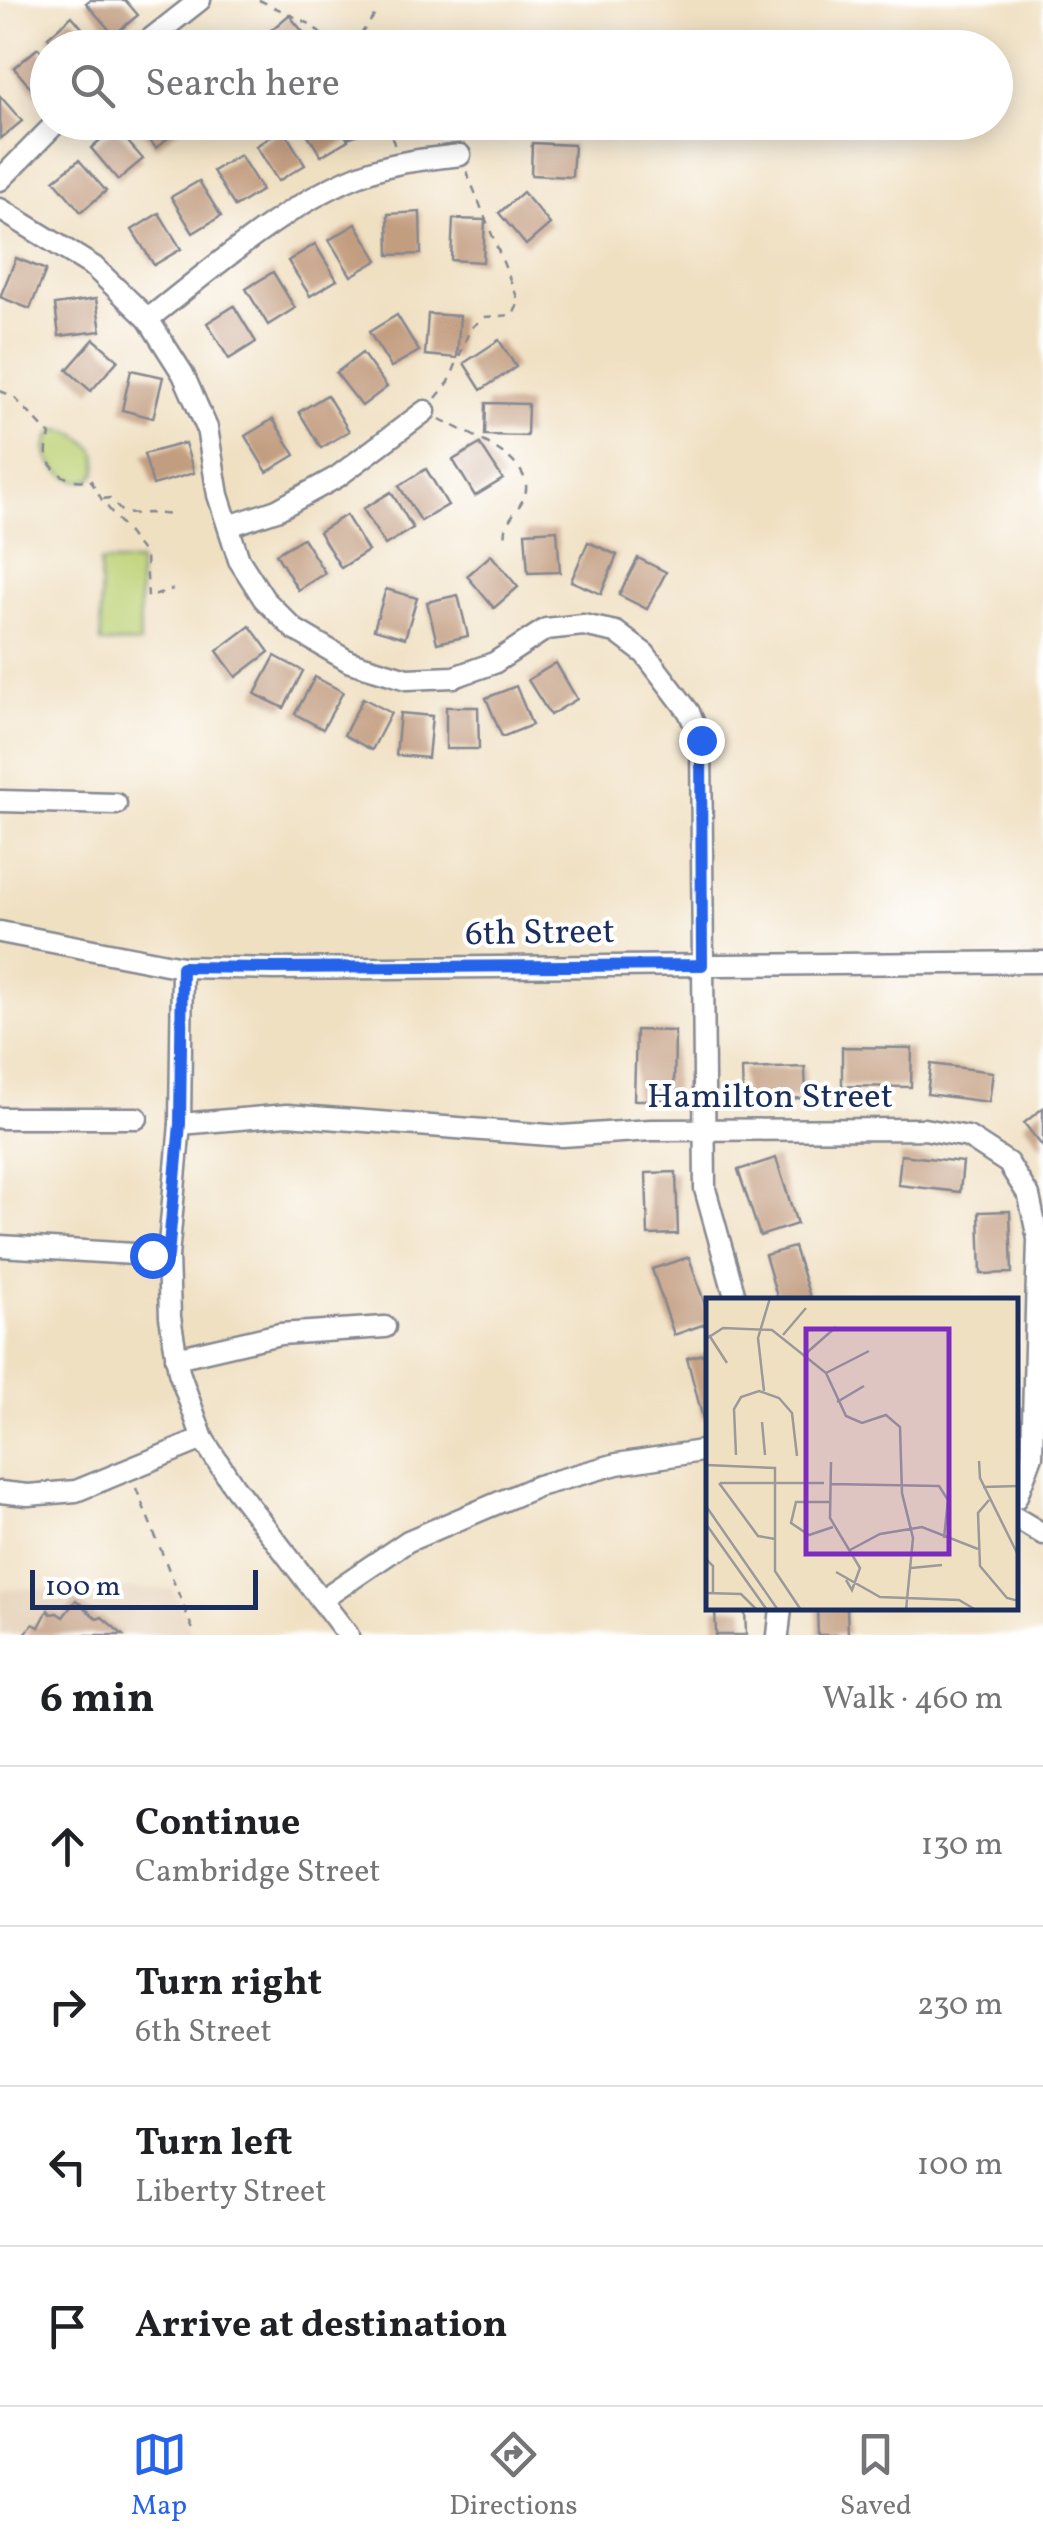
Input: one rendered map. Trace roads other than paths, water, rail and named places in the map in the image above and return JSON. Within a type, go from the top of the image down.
[{"type":"street","points":[[162,30],[200,0]]},
{"type":"street","points":[[0,180],[39,140]]},
{"type":"street","points":[[148,320],[271,224],[333,188],[366,172],[401,162],[460,155]]},
{"type":"street","points":[[0,209],[94,268],[148,320],[182,374],[207,428],[218,495],[239,560],[264,599],[294,629],[350,662],[407,680],[454,677],[494,663],[542,622],[583,625],[616,632],[645,654],[690,712],[701,740],[705,1189],[735,1298]]},
{"type":"street","points":[[229,526],[277,510],[337,477],[425,411]]},
{"type":"street","points":[[0,800],[116,804]]},
{"type":"street","name":"6th Street","points":[[0,932],[182,967],[1043,962]]},
{"type":"street","points":[[182,967],[180,1124],[168,1256],[170,1317],[178,1372],[203,1439],[233,1485],[348,1635]]},
{"type":"street","name":"Hamilton Street","points":[[180,1124],[287,1114],[562,1136],[651,1130],[924,1129],[968,1137],[1008,1162],[1029,1196],[1038,1239],[1032,1456],[1018,1493]]},
{"type":"street","points":[[0,1118],[137,1118]]},
{"type":"street","points":[[0,1246],[168,1256]]},
{"type":"street","points":[[176,1358],[280,1334],[385,1327]]},
{"type":"street","points":[[0,1492],[28,1495],[76,1491],[203,1439]]},
{"type":"street","points":[[321,1600],[408,1541],[538,1486],[617,1464],[706,1450]]},
{"type":"street","points":[[1018,1519],[1043,1534]]},
{"type":"street","points":[[778,1635],[781,1610]]}]
